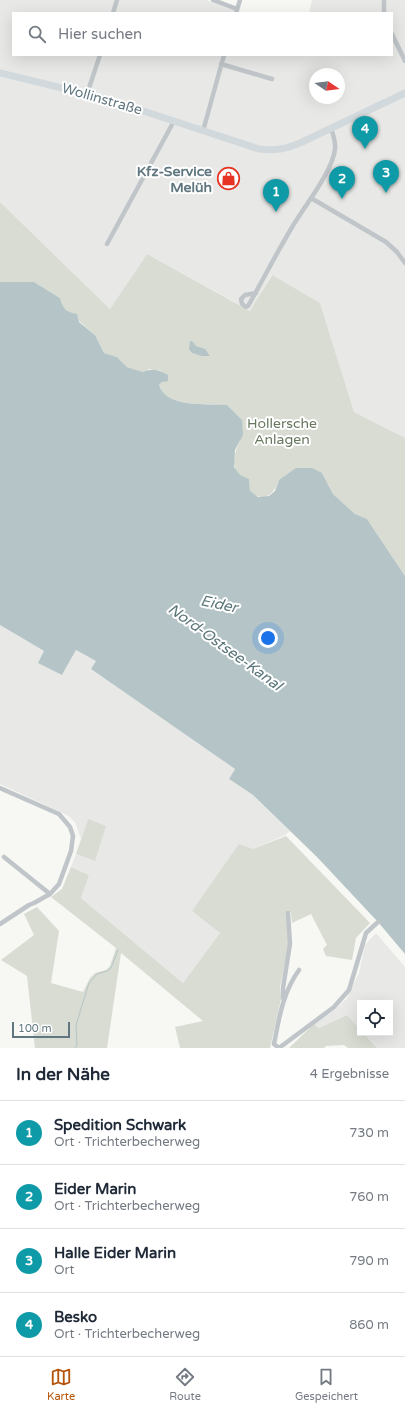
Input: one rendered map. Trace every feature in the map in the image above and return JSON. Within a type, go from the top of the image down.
[{"type":"street","points":[[113,12],[117,0]]},
{"type":"street","points":[[213,0],[237,11],[240,0]]},
{"type":"street","points":[[384,0],[384,12]]},
{"type":"street","points":[[393,36],[405,61]]},
{"type":"street","points":[[87,94],[100,56]]},
{"type":"street","points":[[203,131],[224,56]]},
{"type":"street","points":[[221,64],[272,79]]},
{"type":"street","name":"Wollinstraße","points":[[0,73],[87,94],[174,120],[259,149],[272,150],[288,148],[405,93]]},
{"type":"street","points":[[107,244],[174,120]]},
{"type":"street","points":[[256,293],[291,229],[330,166],[335,150],[335,141],[331,128]]},
{"type":"street","points":[[311,198],[386,242],[397,252],[405,263]]},
{"type":"street","points":[[0,788],[59,814],[70,827],[73,836],[71,851],[59,884],[50,894],[29,905],[0,924]]},
{"type":"street","points":[[4,857],[50,894]]},
{"type":"street","points":[[284,999],[283,988],[290,944],[288,913]]},
{"type":"street","points":[[299,970],[292,980],[284,999],[274,1044],[279,1048],[334,1007],[349,990],[366,933],[378,922]]},
{"type":"shaded area","points":[[0,0],[206,0],[240,12],[12,12],[12,56],[393,56],[393,12],[309,12],[312,0],[405,0],[405,438],[354,412],[320,303],[271,275],[251,311],[147,254],[110,309],[0,202]]},
{"type":"shaded area","points":[[0,625],[44,651],[63,674],[76,650],[97,661],[91,669],[235,769],[229,779],[253,795],[290,831],[285,835],[253,849],[192,911],[220,933],[183,983],[81,898],[89,875],[71,867],[76,854],[95,861],[88,819],[81,839],[75,822],[67,815],[0,784]]},
{"type":"shaded area","points":[[376,933],[405,967],[405,1048],[377,1048],[366,1036],[393,1036],[393,1000],[357,1000],[357,1026],[347,1015],[319,1028],[314,1024],[336,1009],[347,998],[359,973],[365,945]]},
{"type":"green space","name":"Hollersche Anlagen","points":[[0,202],[110,309],[147,254],[250,311],[272,275],[320,303],[354,412],[405,438],[405,576],[367,519],[355,514],[333,494],[322,473],[279,480],[277,486],[268,496],[260,497],[255,495],[250,492],[249,479],[239,475],[236,471],[234,458],[240,441],[227,405],[188,403],[170,398],[163,393],[159,385],[162,382],[161,371],[149,369],[143,372],[127,367],[117,357],[104,353],[95,335],[63,307],[60,298],[34,282],[0,282]]},
{"type":"green space","points":[[88,819],[106,826],[95,861],[76,854]]},
{"type":"green space","points":[[286,836],[370,923],[356,938],[352,960],[326,956],[323,949],[327,945],[311,914],[292,923],[291,912],[286,913],[289,944],[280,987],[281,999],[270,1048],[180,1048],[175,1027],[203,1021],[121,953],[107,1048],[35,1048],[27,976],[1,960],[34,935],[24,914],[37,907],[59,931],[51,983],[83,992],[90,978],[95,973],[106,970],[110,966],[116,948],[51,897],[62,889],[71,867],[89,875],[81,898],[183,983],[220,933],[192,911],[239,844],[253,849]]},
{"type":"green space","points":[[347,1015],[357,1026],[357,1036],[366,1036],[377,1048],[348,1048],[344,1045],[326,1046],[324,1048],[289,1048],[314,1024],[319,1028]]},
{"type":"water","points":[[0,282],[34,282],[60,298],[62,305],[70,312],[77,314],[79,322],[95,335],[104,353],[117,357],[127,367],[143,372],[156,370],[168,375],[168,381],[162,382],[159,385],[163,393],[170,398],[188,403],[227,405],[242,420],[243,435],[235,450],[234,467],[240,475],[249,479],[250,491],[258,497],[269,496],[275,491],[279,480],[296,468],[312,468],[322,473],[333,494],[355,514],[367,519],[405,576],[405,954],[378,922],[317,857],[253,795],[229,779],[235,769],[91,669],[96,661],[76,650],[62,675],[38,663],[44,651],[0,625]]},
{"type":"water","points":[[190,341],[196,346],[205,349],[210,356],[202,356],[192,353],[189,349]]},
{"type":"waterway","points":[[75,1048],[77,1045],[76,1025],[89,983],[97,974],[111,968],[118,950]]},
{"type":"place","name":"Besko","points":[[365,149]]},
{"type":"place","name":"Kfz-Service Melüh","points":[[228,179]]},
{"type":"place","name":"Halle Eider Marin","points":[[386,193]]},
{"type":"place","name":"Eider Marin","points":[[342,199]]},
{"type":"place","name":"Spedition Schwark","points":[[276,212]]},
{"type":"water label","name":"Eider","points":[[219,604]]},
{"type":"water label","name":"Nord-Ostsee-Kanal","points":[[225,647]]}]
